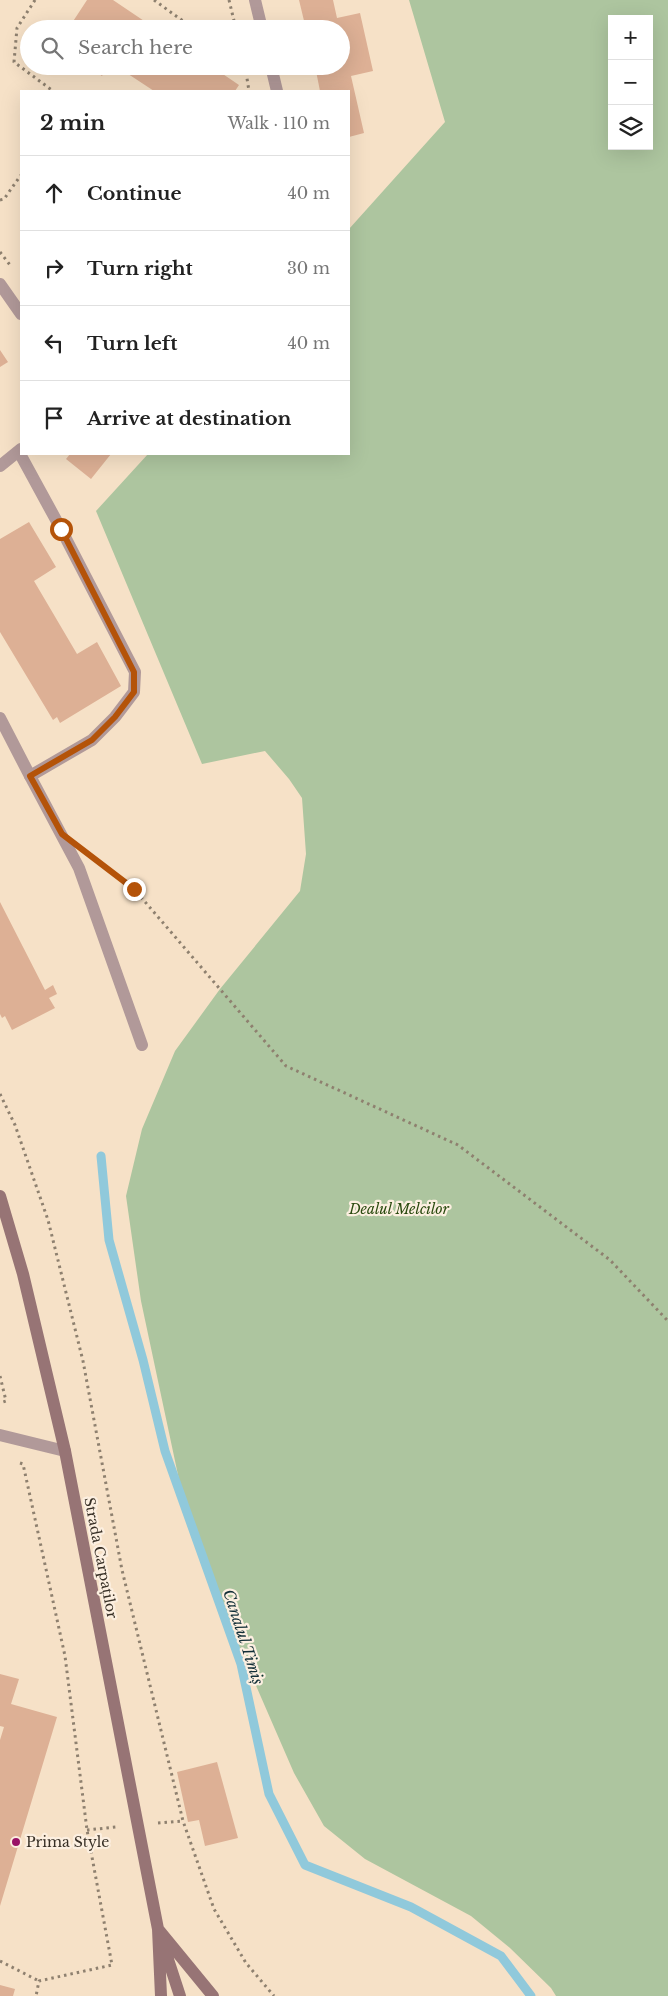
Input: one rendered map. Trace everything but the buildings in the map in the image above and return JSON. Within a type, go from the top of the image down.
[{"type":"main road","name":"Strada Carpaților","points":[[0,1196],[23,1274],[65,1451],[158,1930],[180,1996]]},
{"type":"main road","name":"Strada Carpaților","points":[[158,1930],[161,1996]]},
{"type":"main road","points":[[158,1930],[213,1996]]},
{"type":"street","points":[[255,0],[260,20]]},
{"type":"street","points":[[273,75],[277,90]]},
{"type":"street","points":[[0,284],[20,313]]},
{"type":"street","points":[[0,466],[20,450]]},
{"type":"street","points":[[23,455],[134,672],[134,692],[115,717],[92,740],[30,776]]},
{"type":"street","points":[[0,718],[79,868],[142,1045]]},
{"type":"street","points":[[0,1435],[65,1451]]},
{"type":"path","points":[[22,20],[35,0]]},
{"type":"path","points":[[154,0],[182,20]]},
{"type":"path","points":[[229,0],[234,20]]},
{"type":"path","points":[[20,23],[17,28],[14,62],[20,66]]},
{"type":"path","points":[[31,75],[52,90]]},
{"type":"path","points":[[246,75],[249,90]]},
{"type":"path","points":[[0,200],[4,198],[20,176]]},
{"type":"path","points":[[98,861],[134,889],[286,1066],[458,1145],[610,1260],[668,1321]]},
{"type":"path","points":[[0,1094],[15,1125],[48,1220],[83,1361],[122,1570],[183,1821],[214,1910],[246,1963],[274,1996]]},
{"type":"path","points":[[0,1376],[6,1401],[0,1403]]},
{"type":"path","points":[[0,1960],[39,1981],[112,1965],[87,1830],[65,1656],[23,1464],[15,1462]]},
{"type":"path","points":[[36,1996],[39,1981]]},
{"type":"green space","name":"Dealul Melcilor","points":[[409,0],[668,0],[668,1996],[556,1996],[551,1988],[510,1948],[471,1916],[365,1859],[324,1826],[294,1773],[191,1536],[141,1301],[126,1196],[142,1129],[175,1051],[220,989],[300,891],[306,854],[302,798],[289,779],[265,751],[202,764],[96,511],[147,455],[350,455],[350,228],[445,122]]},
{"type":"waterway","name":"Canalul Timiș","points":[[101,1156],[109,1240],[143,1360],[165,1451],[241,1664],[269,1794],[305,1865],[411,1907],[501,1956],[531,1996]]},
{"type":"place","name":"Prima Style","points":[[16,1842]]},
{"type":"route","points":[[61,529],[134,672],[134,692],[115,717],[92,740],[30,776],[62,834],[134,889]]}]
